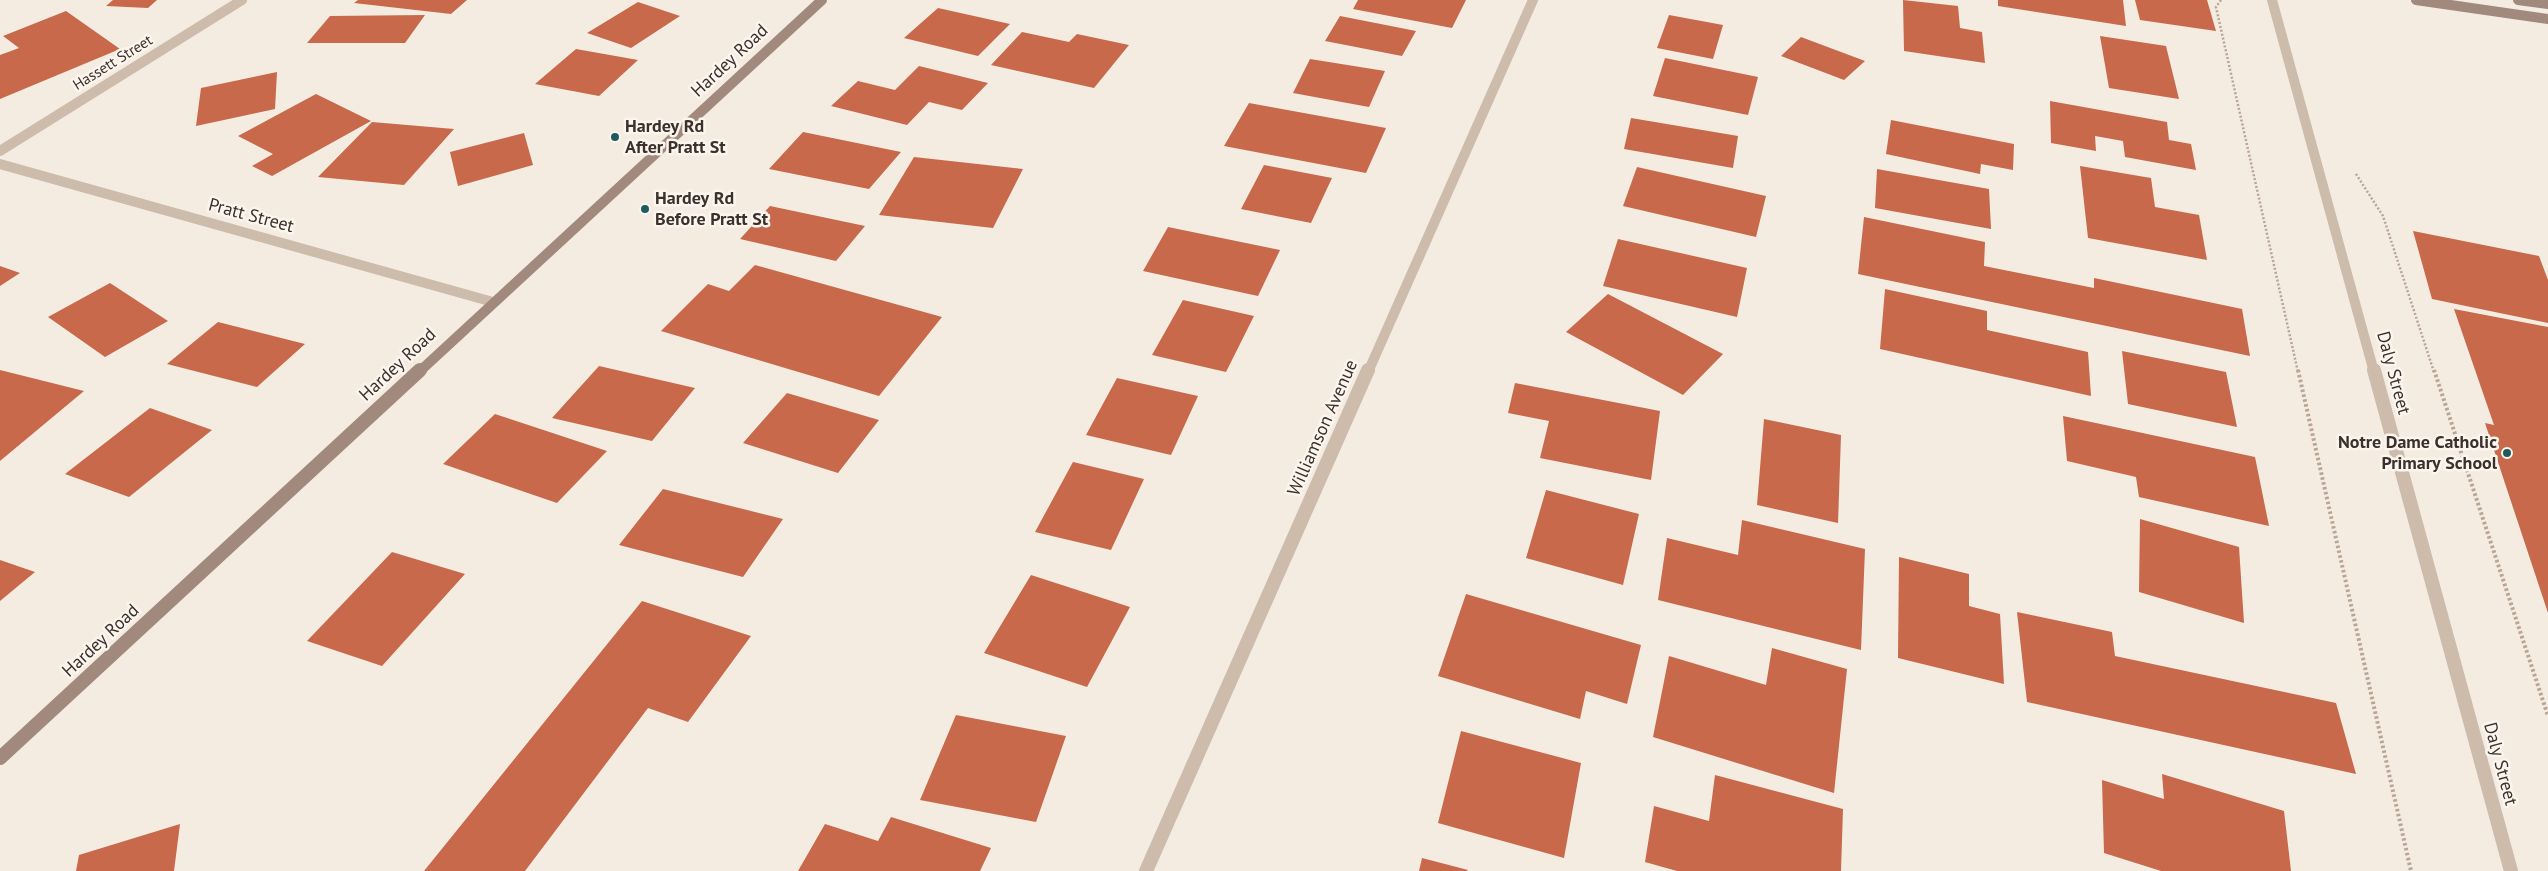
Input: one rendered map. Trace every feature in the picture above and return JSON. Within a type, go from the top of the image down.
[{"type":"street","name":"Hassett Street","points":[[0,151],[242,0]]},
{"type":"street","name":"Hardey Road","points":[[0,758],[822,0]]},
{"type":"street","name":"Williamson Avenue","points":[[1146,871],[1533,0]]},
{"type":"street","name":"Daly Street","points":[[2272,0],[2511,871]]},
{"type":"street","points":[[2416,0],[2548,19]]},
{"type":"street","points":[[2518,0],[2548,4]]},
{"type":"street","name":"Pratt Street","points":[[0,164],[493,302]]},
{"type":"path","points":[[2221,0],[2216,6],[2411,871]]},
{"type":"path","points":[[2354,170],[2383,216],[2548,716]]},
{"type":"building","points":[[113,0],[157,0],[148,8],[106,6]]},
{"type":"building","points":[[358,0],[467,0],[451,14],[354,3]]},
{"type":"building","points":[[1358,0],[1466,0],[1452,28],[1353,9]]},
{"type":"building","points":[[1903,0],[1958,6],[1960,28],[1982,32],[1985,63],[1904,51]]},
{"type":"building","points":[[1998,0],[2123,0],[2126,26],[1998,6]]},
{"type":"building","points":[[2135,0],[2207,0],[2216,31],[2140,20]]},
{"type":"building","points":[[638,2],[680,16],[631,48],[587,33]]},
{"type":"building","points":[[938,8],[1010,24],[978,56],[904,38]]},
{"type":"building","points":[[66,11],[120,49],[0,99],[0,55],[19,48],[3,36]]},
{"type":"building","points":[[425,15],[405,43],[307,43],[330,16]]},
{"type":"building","points":[[1669,15],[1723,25],[1713,59],[1657,48]]},
{"type":"building","points":[[1340,16],[1416,31],[1402,56],[1325,41]]},
{"type":"building","points":[[1022,32],[1069,42],[1077,34],[1129,45],[1094,88],[991,65]]},
{"type":"building","points":[[2100,36],[2166,46],[2179,99],[2109,88]]},
{"type":"building","points":[[1801,37],[1865,61],[1844,80],[1781,56]]},
{"type":"building","points":[[576,49],[638,60],[599,96],[535,84]]},
{"type":"building","points":[[1665,58],[1758,77],[1748,115],[1653,96]]},
{"type":"building","points":[[1310,59],[1385,71],[1369,107],[1293,93]]},
{"type":"building","points":[[919,66],[988,83],[962,110],[929,102],[907,125],[831,106],[858,81],[895,90]]},
{"type":"building","points":[[277,72],[275,109],[196,126],[201,88]]},
{"type":"building","points":[[316,94],[371,121],[272,176],[252,166],[273,154],[238,136]]},
{"type":"building","points":[[2050,101],[2167,122],[2169,140],[2191,144],[2196,170],[2125,157],[2123,141],[2095,136],[2096,151],[2051,143]]},
{"type":"building","points":[[1249,103],[1386,128],[1366,173],[1224,146]]},
{"type":"building","points":[[1631,118],[1738,136],[1733,168],[1624,149]]},
{"type":"building","points":[[1891,120],[2014,144],[2013,170],[1981,164],[1980,174],[1886,154]]},
{"type":"building","points":[[372,122],[454,129],[404,185],[318,177]]},
{"type":"building","points":[[803,132],[901,152],[869,189],[769,169]]},
{"type":"building","points":[[524,133],[533,165],[458,186],[450,152]]},
{"type":"building","points":[[914,157],[1023,169],[993,228],[879,215]]},
{"type":"building","points":[[1264,165],[1332,178],[1311,223],[1241,209]]},
{"type":"building","points":[[2080,166],[2151,178],[2155,207],[2199,215],[2207,260],[2088,238]]},
{"type":"building","points":[[1637,167],[1766,196],[1756,237],[1623,206]]},
{"type":"building","points":[[1877,169],[1989,189],[1991,229],[1875,208]]},
{"type":"building","points":[[770,206],[865,226],[836,261],[740,239]]},
{"type":"building","points":[[1864,217],[1985,242],[1984,266],[2094,288],[2094,278],[2242,309],[2250,356],[1858,274]]},
{"type":"building","points":[[1168,227],[1280,250],[1258,296],[1143,271]]},
{"type":"building","points":[[2413,231],[2539,256],[2548,280],[2548,323],[2432,299]]},
{"type":"building","points":[[1618,239],[1747,268],[1737,317],[1603,286]]},
{"type":"building","points":[[755,265],[942,317],[879,396],[661,331],[708,284],[729,291]]},
{"type":"building","points":[[0,266],[20,273],[0,286]]},
{"type":"building","points":[[110,283],[168,321],[105,357],[48,317]]},
{"type":"building","points":[[1885,289],[1987,311],[1987,330],[2088,352],[2091,396],[1880,349]]},
{"type":"building","points":[[1608,294],[1723,354],[1683,395],[1566,332]]},
{"type":"building","points":[[1183,300],[1254,316],[1226,372],[1152,355]]},
{"type":"building","points":[[2454,309],[2548,327],[2548,613],[2485,423],[2494,425]]},
{"type":"building","points":[[218,322],[305,344],[257,387],[167,364]]},
{"type":"building","points":[[2122,351],[2226,372],[2237,427],[2128,404]]},
{"type":"building","points":[[599,366],[695,388],[652,441],[552,418]]},
{"type":"building","points":[[0,370],[84,391],[0,461]]},
{"type":"building","points":[[1117,378],[1198,396],[1171,455],[1086,435]]},
{"type":"building","points":[[1515,383],[1660,411],[1651,480],[1540,458],[1549,421],[1508,413]]},
{"type":"building","points":[[787,393],[879,420],[838,473],[743,443]]},
{"type":"building","points":[[150,408],[212,430],[129,497],[65,474]]},
{"type":"building","points":[[495,414],[607,451],[557,503],[443,464]]},
{"type":"building","points":[[2063,416],[2255,457],[2269,526],[2139,497],[2136,477],[2067,461]]},
{"type":"building","points":[[1764,419],[1841,435],[1838,523],[1757,505]]},
{"type":"building","points":[[1073,462],[1144,479],[1111,550],[1035,532]]},
{"type":"building","points":[[663,489],[783,519],[743,577],[619,545]]},
{"type":"building","points":[[1546,490],[1639,514],[1623,585],[1526,558]]},
{"type":"building","points":[[2140,519],[2239,547],[2244,623],[2139,592]]},
{"type":"building","points":[[1742,520],[1865,549],[1861,650],[1658,600],[1667,538],[1738,555]]},
{"type":"building","points":[[392,552],[465,574],[382,666],[307,641]]},
{"type":"building","points":[[1899,557],[1969,574],[1969,606],[2000,614],[2004,684],[1898,658]]},
{"type":"building","points":[[0,560],[35,572],[0,601]]},
{"type":"building","points":[[1031,575],[1130,607],[1087,687],[984,653]]},
{"type":"building","points":[[1466,594],[1641,645],[1627,704],[1586,691],[1580,719],[1438,676]]},
{"type":"building","points":[[642,601],[751,636],[688,722],[648,708],[525,871],[424,871]]},
{"type":"building","points":[[2017,612],[2112,632],[2115,656],[2336,703],[2356,774],[2027,702]]},
{"type":"building","points":[[1772,648],[1847,669],[1834,793],[1653,737],[1669,656],[1766,685]]},
{"type":"building","points":[[956,715],[1066,736],[1036,822],[920,800]]},
{"type":"building","points":[[1461,731],[1581,763],[1564,858],[1438,823]]},
{"type":"building","points":[[2162,774],[2284,811],[2291,871],[2161,871],[2104,853],[2102,780],[2164,799]]},
{"type":"building","points":[[1715,775],[1843,809],[1841,871],[1677,871],[1645,862],[1654,806],[1709,821]]},
{"type":"building","points":[[891,817],[991,848],[980,871],[798,871],[825,824],[878,841]]},
{"type":"building","points":[[180,824],[174,871],[76,871],[79,855]]},
{"type":"building","points":[[1422,858],[1468,870],[1419,871]]},
{"type":"place","name":"Hardey Rd After Pratt St","points":[[615,137]]},
{"type":"place","name":"Hardey Rd Before Pratt St","points":[[645,209]]},
{"type":"place","name":"Notre Dame Catholic Primary School","points":[[2507,453]]}]
